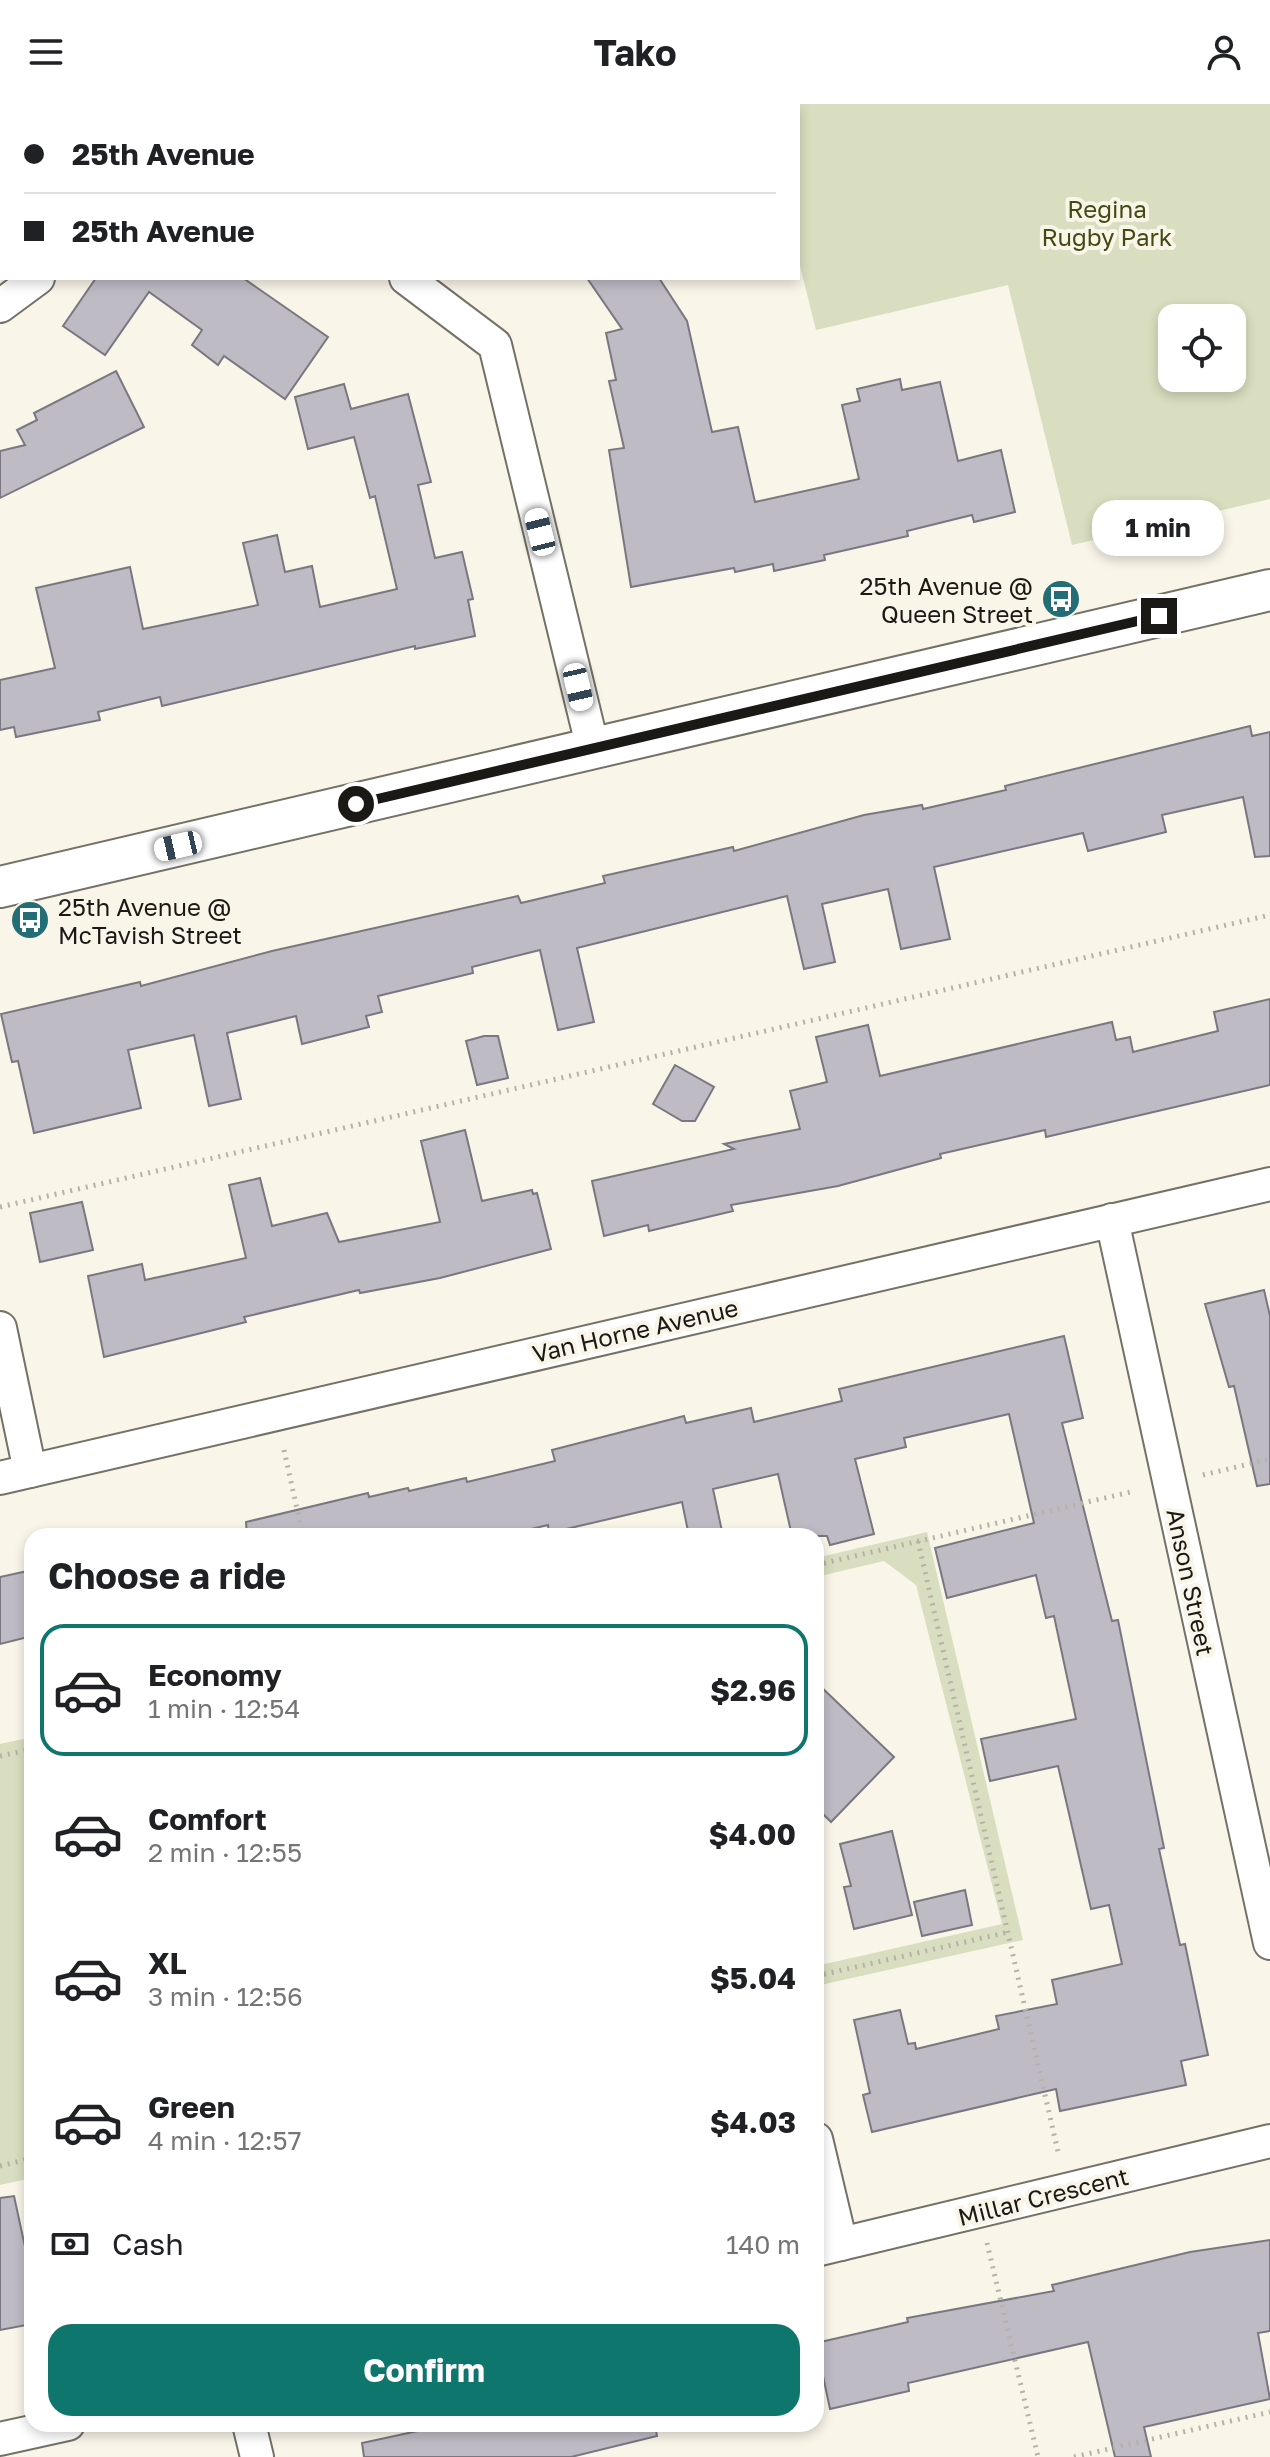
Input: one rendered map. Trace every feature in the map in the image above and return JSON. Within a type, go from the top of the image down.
[{"type":"street","points":[[0,306],[35,280]]},
{"type":"street","points":[[409,280],[495,345],[593,749]]},
{"type":"street","points":[[0,887],[1270,590]]},
{"type":"street","name":"Van Horne Avenue","points":[[15,1474],[1270,1184]]},
{"type":"street","name":"Anson Street","points":[[1112,1220],[1270,1943]]},
{"type":"street","points":[[0,1328],[15,1474]]},
{"type":"street","name":"Millar Crescent","points":[[829,2247],[1270,2141]]},
{"type":"street","points":[[824,2205],[829,2247]]},
{"type":"street","points":[[0,2439],[32,2432]]},
{"type":"street","points":[[251,2432],[257,2457]]},
{"type":"path","points":[[0,1207],[1270,915]]},
{"type":"path","points":[[275,1413],[301,1528]]},
{"type":"path","points":[[824,1563],[1270,1459]]},
{"type":"path","points":[[918,1541],[1067,2190]]},
{"type":"path","points":[[0,1756],[24,1751]]},
{"type":"path","points":[[824,1974],[1009,1932]]},
{"type":"path","points":[[0,2166],[24,2160]]},
{"type":"path","points":[[980,2211],[1038,2457]]},
{"type":"path","points":[[1074,2457],[1270,2412]]},
{"type":"green space","name":"Regina Rugby Park","points":[[800,104],[1270,104],[1270,499],[1072,545],[1008,285],[816,330],[800,266]]},
{"type":"green space","points":[[927,1532],[1023,1940],[824,1984],[824,1964],[1002,1924],[916,1585],[884,1561],[824,1575],[824,1556]]},
{"type":"green space","points":[[24,1739],[24,2180],[0,2185],[0,1744]]},
{"type":"building","points":[[95,280],[246,280],[328,337],[285,399],[224,356],[218,365],[192,345],[202,330],[149,292],[105,355],[63,326]]},
{"type":"building","points":[[588,280],[660,280],[687,321],[712,432],[738,427],[755,502],[859,479],[842,405],[860,401],[857,389],[900,379],[902,390],[940,382],[958,461],[1001,450],[1015,512],[974,522],[972,515],[907,531],[908,536],[824,555],[825,560],[774,571],[773,564],[735,572],[734,568],[631,587],[609,450],[624,448],[609,381],[616,380],[606,333],[622,329]]},
{"type":"building","points":[[116,371],[144,427],[0,498],[0,451],[25,445],[17,430],[37,420],[34,413]]},
{"type":"building","points":[[344,384],[351,409],[408,394],[431,482],[418,485],[435,558],[462,552],[473,599],[468,600],[475,636],[415,649],[415,646],[162,706],[160,697],[98,712],[100,720],[16,737],[14,727],[0,730],[0,680],[55,668],[36,588],[130,567],[143,629],[258,605],[243,543],[277,535],[285,572],[312,566],[320,607],[397,589],[375,496],[370,498],[354,437],[308,449],[295,397]]},
{"type":"building","points":[[1250,726],[1252,736],[1270,732],[1270,856],[1255,857],[1243,797],[1162,815],[1166,832],[1088,851],[1083,833],[934,867],[950,939],[901,949],[888,889],[822,904],[835,962],[804,969],[787,896],[577,948],[594,1022],[558,1030],[540,950],[472,967],[473,973],[378,996],[382,1012],[366,1016],[369,1027],[302,1044],[296,1016],[227,1033],[241,1099],[209,1106],[194,1035],[128,1050],[141,1108],[34,1133],[18,1061],[12,1062],[1,1014],[140,982],[141,986],[272,951],[518,896],[521,903],[605,883],[603,876],[733,847],[734,851],[864,815],[922,805],[923,809],[1006,790],[1005,786]]},
{"type":"building","points":[[1270,999],[1270,1085],[1046,1137],[1045,1130],[940,1154],[941,1158],[838,1186],[731,1205],[733,1211],[649,1231],[648,1225],[604,1236],[592,1181],[734,1149],[724,1144],[800,1129],[790,1091],[827,1082],[816,1037],[868,1025],[880,1076],[1112,1022],[1116,1040],[1130,1037],[1133,1052],[1218,1031],[1214,1012]]},
{"type":"building","points":[[498,1036],[508,1078],[477,1085],[466,1041]]},
{"type":"building","points":[[675,1065],[714,1087],[695,1121],[682,1121],[653,1104]]},
{"type":"building","points":[[465,1130],[482,1201],[532,1190],[533,1194],[537,1193],[551,1249],[440,1278],[360,1293],[359,1290],[244,1317],[246,1322],[104,1357],[88,1276],[142,1264],[145,1280],[246,1258],[229,1185],[260,1178],[272,1226],[327,1213],[339,1242],[440,1222],[421,1141]]},
{"type":"building","points":[[82,1202],[93,1250],[40,1262],[30,1213]]},
{"type":"building","points":[[1264,1290],[1270,1316],[1270,1484],[1257,1486],[1234,1386],[1229,1387],[1205,1304]]},
{"type":"building","points":[[1064,1336],[1083,1418],[1062,1423],[1112,1621],[1118,1620],[1164,1848],[1159,1849],[1180,1945],[1185,1944],[1208,2055],[1181,2061],[1186,2085],[1060,2111],[1056,2089],[872,2132],[863,2095],[870,2093],[854,2020],[900,2010],[908,2044],[915,2043],[916,2049],[999,2029],[996,2016],[1057,2004],[1052,1980],[1122,1964],[1109,1905],[1091,1909],[1058,1766],[990,1781],[981,1739],[1076,1719],[1054,1616],[1046,1618],[1036,1575],[947,1598],[935,1548],[1034,1523],[1009,1414],[904,1438],[906,1447],[855,1459],[874,1534],[830,1545],[827,1536],[824,1536],[824,1528],[790,1528],[778,1474],[713,1489],[721,1528],[687,1528],[682,1502],[570,1528],[548,1528],[548,1525],[535,1528],[246,1528],[246,1522],[368,1493],[369,1497],[408,1488],[409,1491],[466,1478],[467,1482],[555,1461],[552,1450],[684,1416],[686,1423],[751,1408],[754,1422],[842,1401],[839,1389]]},
{"type":"building","points":[[24,1572],[24,1638],[0,1644],[0,1577]]},
{"type":"building","points":[[824,1690],[894,1757],[831,1822],[824,1815]]},
{"type":"building","points":[[892,1831],[912,1915],[854,1929],[844,1887],[851,1886],[840,1844]]},
{"type":"building","points":[[965,1890],[972,1925],[922,1936],[914,1902]]},
{"type":"building","points":[[14,2196],[24,2242],[24,2326],[0,2330],[0,2198]]},
{"type":"building","points":[[1270,2240],[1270,2331],[1258,2333],[1270,2399],[1144,2427],[1151,2457],[1115,2457],[1088,2342],[908,2383],[909,2391],[830,2409],[824,2381],[824,2341],[908,2322],[907,2318],[1054,2291],[1052,2285],[1190,2252]]},
{"type":"building","points":[[413,2432],[656,2432],[657,2436],[571,2457],[364,2457],[362,2443]]},
{"type":"place","name":"25th Avenue @ Queen Street","points":[[1061,599]]},
{"type":"place","name":"25th Avenue @ McTavish Street","points":[[30,920]]},
{"type":"route","points":[[356,804],[1159,616]]}]
